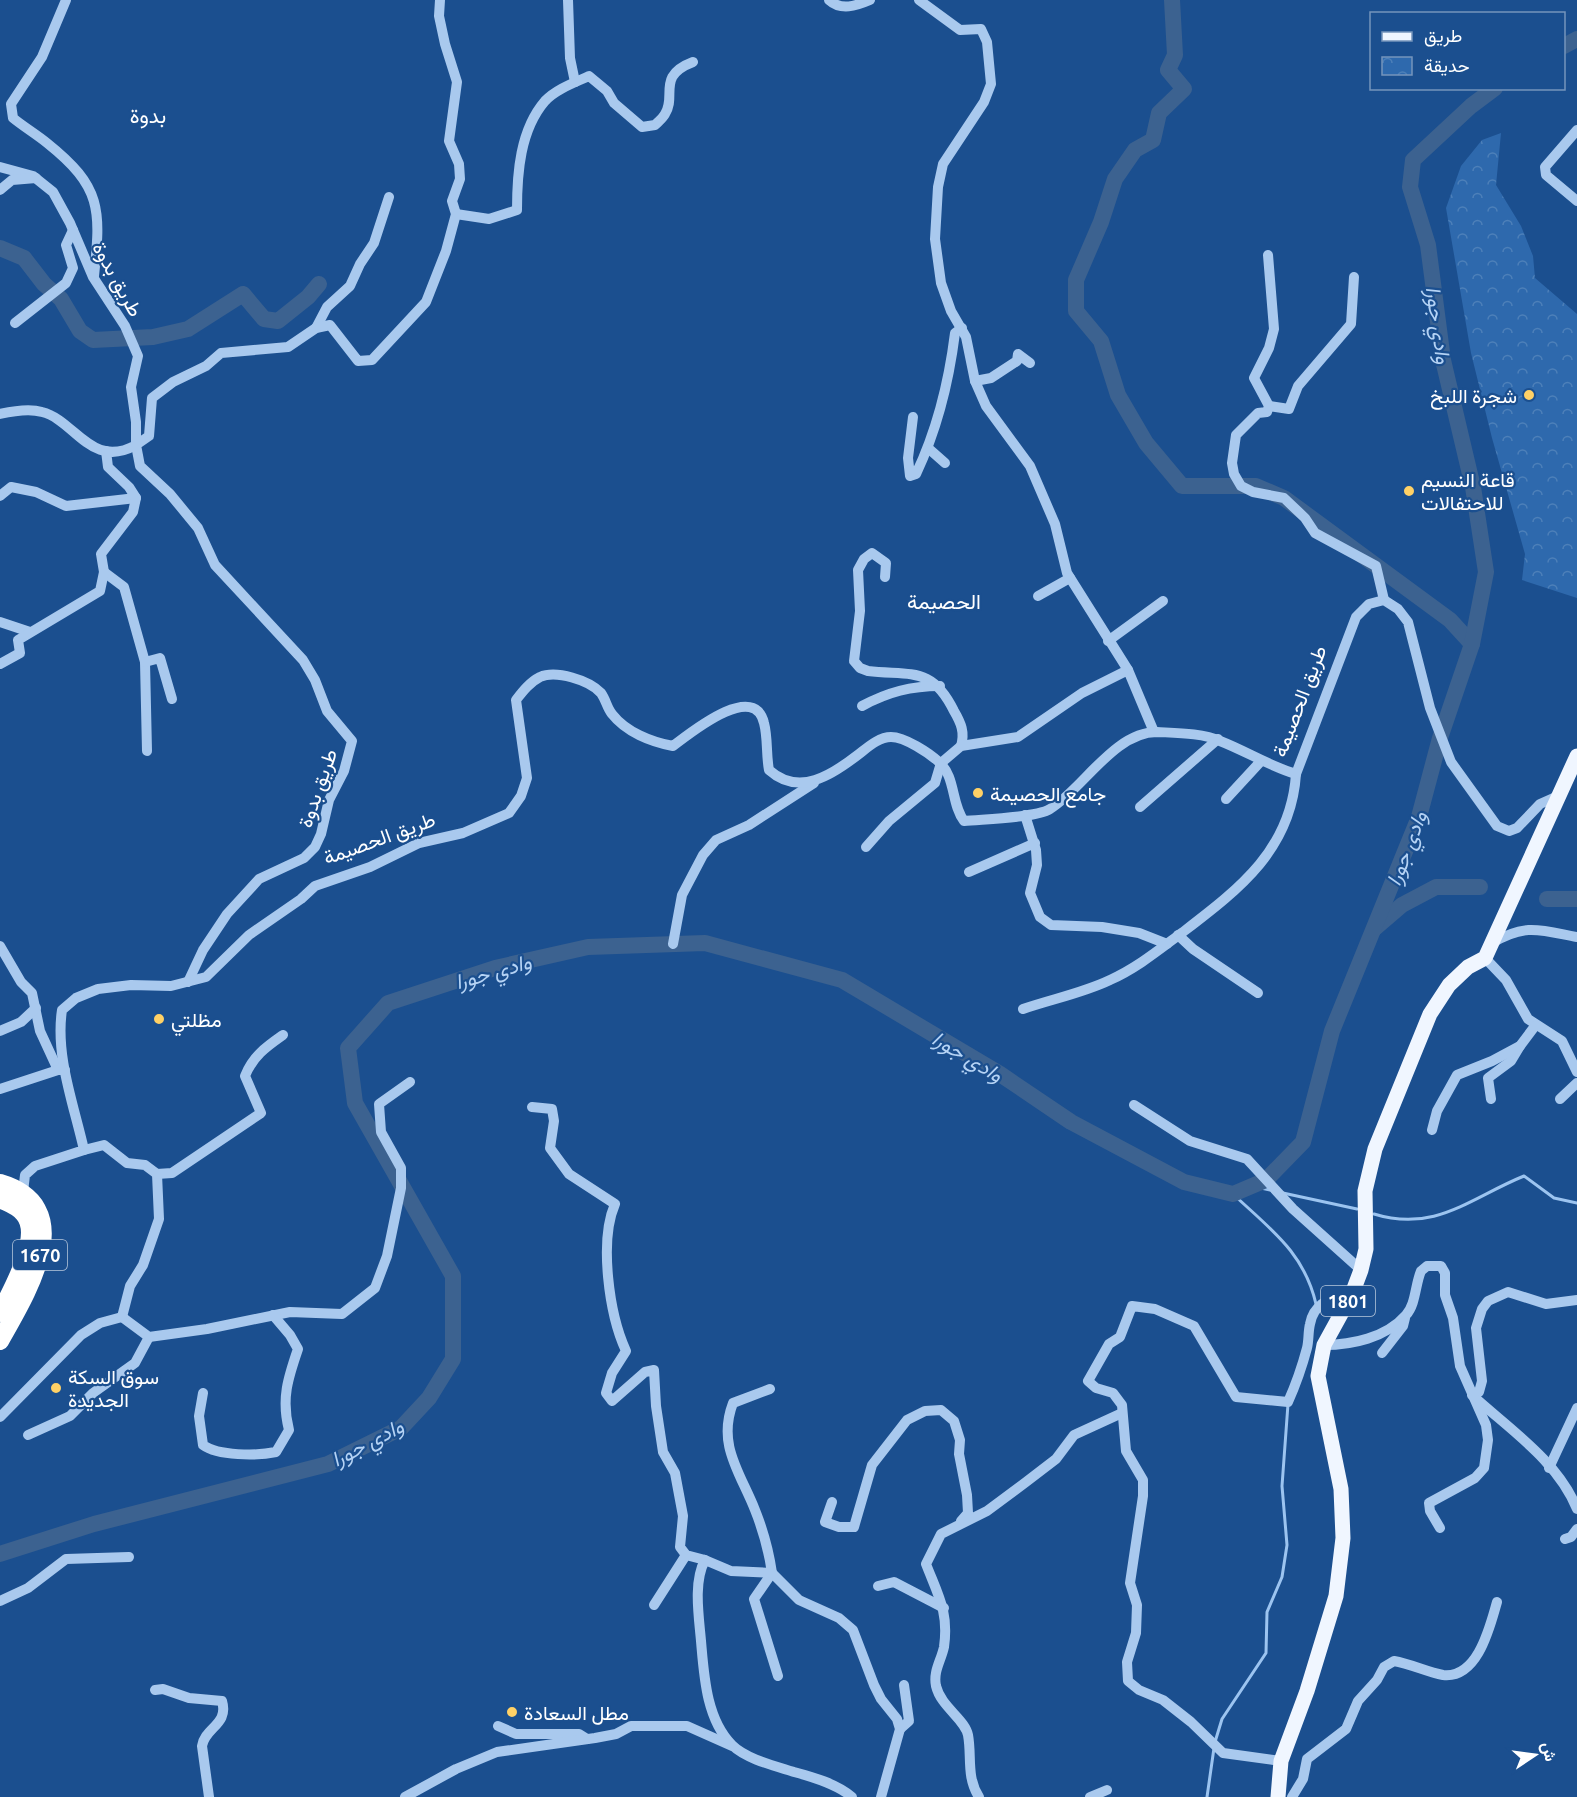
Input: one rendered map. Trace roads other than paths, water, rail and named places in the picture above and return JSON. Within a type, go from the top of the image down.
[{"type":"highway","points":[[0,1183],[21,1200]]},
{"type":"highway","name":"1670","points":[[0,1199],[21,1200],[39,1210],[45,1240],[37,1264],[0,1341]]},
{"type":"highway","name":"1670","points":[[0,1313],[28,1249],[30,1225],[21,1200]]},
{"type":"main road","name":"1801","points":[[1278,1797],[1281,1761],[1326,1632],[1336,1596],[1343,1538],[1341,1489],[1318,1376],[1323,1345],[1352,1294],[1361,1270],[1366,1249],[1365,1191],[1375,1149],[1430,1014],[1449,985],[1468,967],[1485,958],[1576,759]]},
{"type":"street","points":[[66,0],[42,57],[11,104],[13,118],[66,159],[87,182],[99,217],[93,277]]},
{"type":"street","points":[[316,327],[330,325],[358,361],[372,360],[426,302],[446,251],[456,214],[452,201],[460,179],[459,165],[449,141],[458,82],[443,35],[440,0]]},
{"type":"street","points":[[568,0],[570,58],[575,82]]},
{"type":"street","points":[[829,0],[834,5],[854,7],[870,0]]},
{"type":"street","points":[[919,0],[960,30],[981,29],[987,42],[991,84],[984,102],[943,164],[938,187],[935,239],[941,283],[951,311],[966,337],[975,381],[996,423],[1030,466],[1055,525],[1070,578],[1128,670],[1154,732]]},
{"type":"street","points":[[456,214],[489,219],[517,210],[523,141],[546,100],[575,82],[590,76],[607,91],[614,104],[642,127],[655,125],[667,113],[668,90],[674,74],[682,66],[693,62]]},
{"type":"street","points":[[1577,130],[1545,167],[1546,175],[1577,201]]},
{"type":"street","name":"طريق بدوة","points":[[0,167],[36,178],[53,192],[73,230],[93,277],[127,332],[138,357],[130,387],[140,466],[170,494],[198,528],[215,565],[303,660],[315,680],[327,711],[351,741],[344,771],[329,800],[324,825],[315,848],[304,858],[259,879],[227,914],[203,950],[188,982]]},
{"type":"street","points":[[0,190],[12,180],[36,178]]},
{"type":"street","points":[[0,414],[25,410],[43,412],[81,441],[106,451],[123,452],[136,445],[149,436],[152,398],[173,382],[206,366],[221,353],[288,347],[316,327],[327,307],[350,286],[360,264],[374,243],[389,197]]},
{"type":"street","points":[[15,323],[66,283],[73,268],[66,245],[73,230]]},
{"type":"street","points":[[1268,255],[1274,329],[1269,348],[1254,378],[1269,406],[1267,412],[1258,413],[1236,435],[1232,463],[1238,482],[1253,492],[1284,498],[1305,518],[1315,532],[1376,566],[1384,600],[1398,609],[1408,622],[1440,738],[1460,778],[1475,793],[1497,826],[1509,831],[1517,828],[1540,804],[1558,796]]},
{"type":"street","points":[[1269,406],[1289,409],[1298,386],[1351,324],[1354,277]]},
{"type":"street","points":[[913,417],[908,458],[910,476],[916,474],[928,448],[952,361],[955,333],[962,328]]},
{"type":"street","points":[[975,381],[991,378],[1017,361],[1018,354],[1030,363]]},
{"type":"street","points":[[928,448],[945,463]]},
{"type":"street","points":[[0,664],[20,653],[18,640],[100,591],[104,572],[101,554],[133,512],[136,498],[129,487],[108,467],[106,451]]},
{"type":"street","points":[[0,496],[11,487],[36,492],[66,506],[136,498]]},
{"type":"street","points":[[885,577],[886,563],[872,553],[864,559],[858,570],[860,611],[854,661],[860,668],[868,671],[928,677],[940,686],[963,727],[961,746]]},
{"type":"street","points":[[104,572],[124,587],[145,662],[147,751]]},
{"type":"street","points":[[1038,596],[1070,578]]},
{"type":"street","name":"طريق الحصيمة","points":[[941,763],[950,778],[957,811],[964,820],[1025,815],[1049,810],[1110,753],[1138,737],[1154,732],[1218,739],[1261,761],[1296,774],[1356,617],[1370,604],[1384,600]]},
{"type":"street","points":[[1108,641],[1163,601]]},
{"type":"street","points":[[0,622],[30,632]]},
{"type":"street","points":[[145,662],[160,658],[172,699]]},
{"type":"street","points":[[866,847],[890,821],[936,783],[941,763],[961,746],[1018,737],[1072,699],[1128,670]]},
{"type":"street","name":"طريق الحصيمة","points":[[84,1150],[62,1070],[59,1029],[62,1010],[76,998],[99,989],[131,985],[171,986],[206,977],[249,935],[301,899],[315,886],[370,867],[419,843],[463,832],[509,813],[521,796],[527,778],[516,700],[528,685],[542,676],[567,676],[590,684],[606,701],[612,714],[632,730],[651,742],[673,746],[722,712],[739,708],[754,710],[764,721],[770,770],[781,781],[814,782]]},
{"type":"street","points":[[862,706],[895,691],[914,686],[940,686]]},
{"type":"street","points":[[673,944],[682,895],[704,855],[716,840],[749,825],[871,744],[889,737],[900,738],[941,763]]},
{"type":"street","points":[[1140,807],[1218,739]]},
{"type":"street","points":[[1226,799],[1261,761]]},
{"type":"street","points":[[1023,1009],[1112,979],[1167,944],[1238,889],[1267,855],[1291,808],[1296,774]]},
{"type":"street","points":[[1025,815],[1035,843],[1037,865],[1029,892],[1040,916],[1051,925],[1102,927],[1139,933],[1167,944]]},
{"type":"street","points":[[969,872],[1035,843]]},
{"type":"street","points":[[1492,944],[1509,933],[1530,928],[1577,937]]},
{"type":"street","points":[[1178,935],[1193,949],[1258,993]]},
{"type":"street","points":[[0,946],[21,982],[32,993],[40,1031],[62,1070],[0,1089]]},
{"type":"street","points":[[1485,958],[1506,980],[1520,1009],[1535,1026],[1546,1029],[1562,1041],[1577,1072]]},
{"type":"street","points":[[0,1031],[21,1022],[36,1008]]},
{"type":"street","points":[[1491,1099],[1488,1078],[1511,1061],[1535,1026]]},
{"type":"street","points":[[21,1200],[25,1175],[35,1166],[104,1145],[127,1162],[145,1165],[157,1174],[172,1173],[261,1113],[245,1076],[251,1062],[265,1047],[283,1035]]},
{"type":"street","points":[[1432,1130],[1437,1111],[1457,1075],[1492,1061],[1520,1046]]},
{"type":"street","points":[[122,1317],[149,1337],[290,1312],[342,1314],[375,1288],[387,1256],[401,1188],[401,1168],[381,1132],[379,1104],[410,1082]]},
{"type":"street","points":[[1560,1099],[1577,1083]]},
{"type":"street","points":[[1134,1105],[1190,1141],[1247,1159],[1293,1209],[1361,1270]]},
{"type":"street","points":[[532,1107],[552,1110],[554,1121],[550,1148],[569,1174],[615,1204],[609,1218],[606,1254],[618,1333],[626,1350],[612,1373],[606,1393],[612,1401],[645,1372],[654,1370],[656,1406],[663,1452],[675,1473],[683,1516],[680,1547],[686,1555],[731,1570],[772,1574],[800,1600],[838,1618],[853,1630],[880,1699],[897,1719],[900,1729],[881,1797]]},
{"type":"street","points":[[122,1317],[130,1286],[143,1265],[159,1219],[157,1174]]},
{"type":"street","points":[[1382,1353],[1403,1326],[1421,1271],[1426,1266],[1441,1266],[1445,1273],[1445,1295],[1453,1318],[1460,1366],[1486,1425],[1488,1440],[1484,1468],[1475,1478],[1429,1503],[1430,1511],[1440,1528]]},
{"type":"street","points":[[1472,1395],[1479,1392],[1482,1381],[1476,1328],[1482,1309],[1488,1301],[1508,1292],[1546,1304],[1577,1300]]},
{"type":"street","points":[[1281,1761],[1223,1753],[1191,1722],[1163,1700],[1139,1690],[1128,1681],[1127,1662],[1136,1633],[1137,1605],[1130,1583],[1143,1496],[1143,1480],[1126,1451],[1122,1405],[1113,1393],[1096,1388],[1088,1381],[1109,1344],[1120,1337],[1132,1306],[1155,1309],[1194,1326],[1236,1397],[1288,1402],[1300,1376],[1308,1344],[1310,1323],[1317,1308],[1331,1297],[1352,1294]]},
{"type":"street","points":[[203,1394],[199,1416],[203,1445],[213,1452],[259,1455],[276,1452],[289,1430],[284,1410],[285,1390],[298,1349],[290,1335],[273,1315]]},
{"type":"street","points":[[1323,1345],[1362,1341],[1386,1330],[1406,1315]]},
{"type":"street","points":[[0,1417],[81,1335],[100,1323],[122,1317]]},
{"type":"street","points":[[28,1435],[70,1416],[93,1393],[135,1363],[149,1337]]},
{"type":"street","points":[[770,1389],[733,1403],[726,1422],[729,1445],[769,1552],[772,1574],[754,1599],[778,1676]]},
{"type":"street","points":[[1472,1395],[1521,1436],[1561,1480],[1577,1509]]},
{"type":"street","points":[[1549,1468],[1577,1408]]},
{"type":"street","points":[[832,1502],[825,1522],[839,1527],[854,1527],[872,1465],[897,1431],[907,1420],[925,1411],[941,1410],[954,1421],[960,1440],[959,1454],[968,1496],[968,1513],[959,1523]]},
{"type":"street","points":[[979,1797],[970,1773],[968,1733],[944,1705],[936,1689],[934,1675],[943,1650],[946,1623],[944,1608],[926,1564],[940,1534],[987,1511],[1056,1459],[1074,1435],[1122,1413]]},
{"type":"street","points":[[1565,1539],[1571,1538],[1577,1529]]},
{"type":"street","points":[[654,1605],[686,1555]]},
{"type":"street","points":[[0,1601],[28,1588],[66,1559],[129,1557]]},
{"type":"street","points":[[705,1560],[699,1582],[699,1616],[708,1696],[713,1714],[732,1746]]},
{"type":"street","points":[[878,1586],[894,1582],[944,1608]]},
{"type":"street","points":[[1292,1797],[1303,1779],[1307,1759],[1346,1729],[1358,1701],[1377,1680],[1384,1666],[1394,1661],[1445,1675],[1460,1671],[1474,1659],[1497,1602]]},
{"type":"street","points":[[900,1729],[909,1721],[904,1685]]},
{"type":"street","points":[[155,1690],[163,1689],[189,1698],[222,1701],[224,1715],[218,1726],[203,1739],[208,1797]]},
{"type":"street","points":[[405,1797],[456,1769],[497,1752],[616,1734],[631,1726],[679,1724],[775,1766],[814,1778],[852,1797]]},
{"type":"street","points":[[498,1726],[516,1734],[579,1734],[588,1739]]},
{"type":"street","points":[[1090,1797],[1107,1790]]},
{"type":"waterway","points":[[1172,0],[1175,55],[1168,70],[1184,89],[1159,113],[1153,140],[1135,150],[1115,179],[1101,222],[1076,280],[1076,311],[1101,341],[1118,395],[1146,443],[1182,486],[1256,486],[1284,498],[1450,620],[1472,644]]},
{"type":"waterway","name":"وادي جورا","points":[[1565,45],[1577,39]]},
{"type":"waterway","name":"وادي جورا","points":[[0,1554],[94,1524],[328,1464],[401,1428],[429,1398],[453,1359],[453,1276],[355,1103],[348,1048],[388,1003],[495,968],[588,947],[705,943],[842,980],[1000,1074],[1071,1122],[1184,1182],[1233,1194],[1266,1180],[1303,1142],[1332,1031],[1419,817],[1440,738],[1472,644],[1486,572],[1473,487],[1443,360],[1428,245],[1410,187],[1413,160],[1471,106],[1492,90]]},
{"type":"waterway","points":[[0,248],[24,258],[44,284],[61,299],[80,331],[93,340],[153,337],[188,329],[243,294],[264,319],[278,321],[308,297],[319,284]]},
{"type":"waterway","points":[[1374,929],[1402,905],[1436,887],[1480,887]]},
{"type":"waterway","points":[[1547,899],[1577,899]]},
{"type":"waterway","points":[[1374,1214],[1396,1219],[1434,1216],[1469,1203],[1524,1176],[1554,1198],[1577,1203]]},
{"type":"waterway","points":[[1252,1186],[1270,1190]]},
{"type":"waterway","points":[[1283,1193],[1357,1209]]},
{"type":"waterway","points":[[1233,1194],[1272,1230],[1294,1256],[1311,1286],[1316,1304]]},
{"type":"waterway","points":[[1215,1742],[1222,1719],[1266,1653],[1267,1612],[1282,1577],[1287,1545],[1282,1486],[1288,1404]]},
{"type":"waterway","points":[[1207,1797],[1214,1748]]},
{"type":"place","name":"شجرة اللبخ","points":[[1529,395]]},
{"type":"place","name":"قاعة النسيم للاحتفالات","points":[[1409,491]]},
{"type":"place","name":"جامع الحصيمة","points":[[978,793]]},
{"type":"place","name":"مظلتي","points":[[159,1019]]},
{"type":"place","name":"سوق السكة الجديدة","points":[[56,1388]]},
{"type":"place","name":"مطل السعادة","points":[[512,1712]]},
{"type":"district","name":"بدوة","points":[[148,115]]},
{"type":"district","name":"الحصيمة","points":[[944,601]]}]
